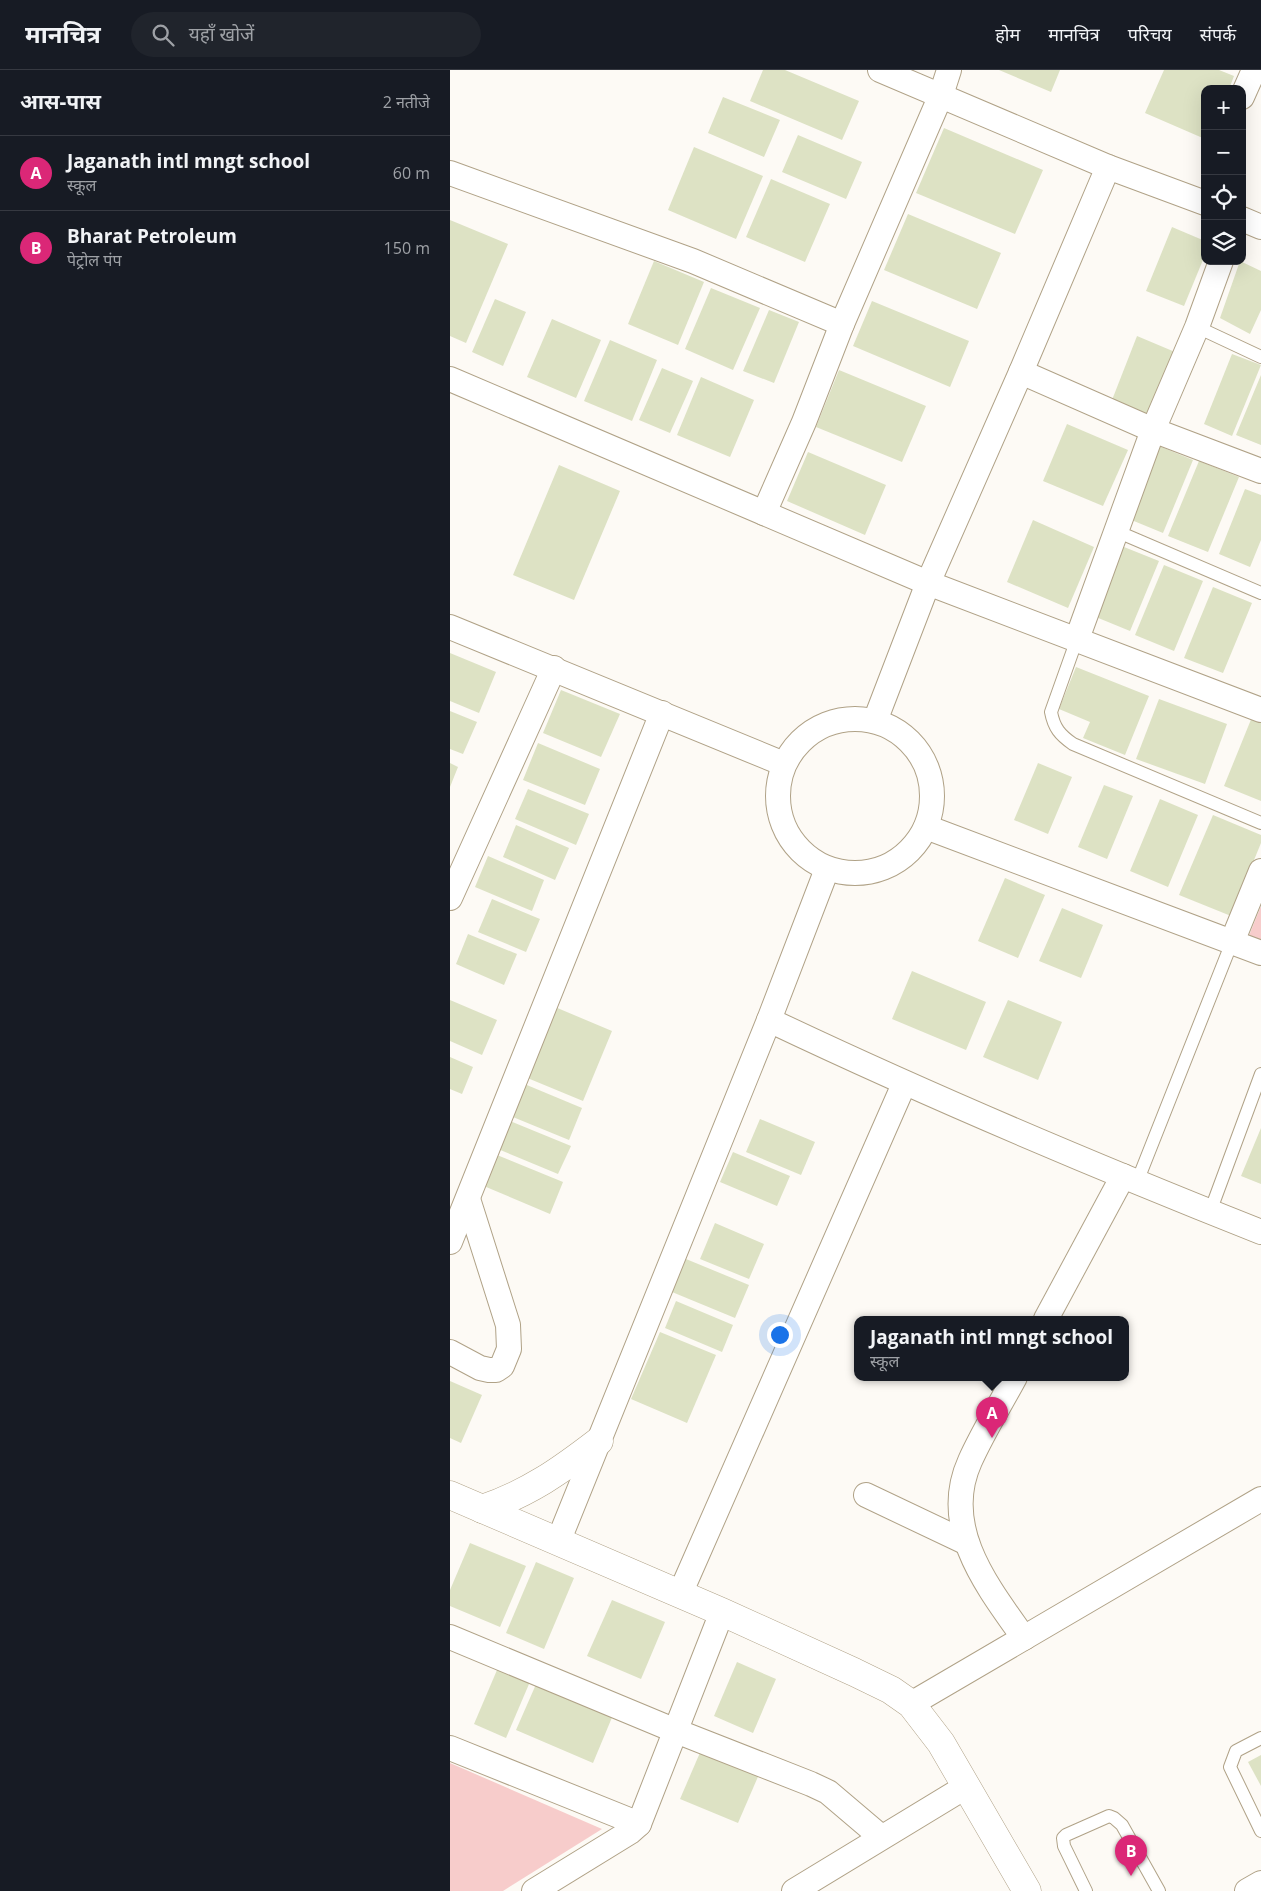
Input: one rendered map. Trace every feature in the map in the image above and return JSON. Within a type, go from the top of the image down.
[{"type":"street","points":[[880,70],[1108,167],[1201,195]]},
{"type":"street","points":[[764,512],[804,422],[842,324],[941,95],[949,70]]},
{"type":"street","points":[[1246,88],[1254,70]]},
{"type":"street","points":[[874,721],[928,583],[1021,372],[1108,167]]},
{"type":"street","points":[[450,173],[693,261],[842,324]]},
{"type":"street","points":[[1244,220],[1261,227]]},
{"type":"street","points":[[1077,639],[1153,430],[1196,328],[1220,265]]},
{"type":"street","points":[[1021,372],[1153,430],[1261,471]]},
{"type":"street","points":[[450,379],[928,583],[1261,710]]},
{"type":"street","points":[[450,627],[554,668],[784,764]]},
{"type":"street","points":[[450,898],[554,668]]},
{"type":"street","points":[[450,1242],[662,713]]},
{"type":"street","points":[[857,718],[874,721],[901,734],[917,750],[928,769],[933,798],[926,827],[910,851],[885,868],[857,873],[827,869],[811,860],[797,848],[786,834],[780,817],[777,799],[778,781],[784,764],[794,748],[806,735],[821,726],[839,720],[857,718]]},
{"type":"street","points":[[926,827],[1261,953]]},
{"type":"street","points":[[558,1542],[769,1020],[827,869]]},
{"type":"street","points":[[1232,942],[1261,871]]},
{"type":"street","points":[[769,1020],[904,1084],[1261,1232]]},
{"type":"street","points":[[680,1594],[904,1084]]},
{"type":"street","points":[[1048,1316],[1130,1179]]},
{"type":"street","points":[[450,1352],[480,1368],[496,1370],[502,1366],[509,1349],[508,1325],[468,1199]]},
{"type":"street","points":[[1013,1381],[969,1462],[961,1489],[959,1511],[966,1543],[998,1601],[1024,1638]]},
{"type":"street","points":[[482,1509],[513,1499],[551,1477],[599,1441]]},
{"type":"street","points":[[450,1495],[722,1612],[891,1690],[911,1704],[941,1743],[1027,1891]]},
{"type":"street","points":[[866,1495],[966,1543]]},
{"type":"street","points":[[911,1704],[1261,1499]]},
{"type":"street","points":[[534,1891],[630,1832],[639,1824],[722,1612]]},
{"type":"street","points":[[450,1638],[828,1792],[882,1837]]},
{"type":"street","points":[[450,1748],[639,1824]]},
{"type":"street","points":[[794,1891],[967,1786]]},
{"type":"street","points":[[1247,1891],[1261,1883]]},
{"type":"lane","points":[[1196,328],[1261,357]]},
{"type":"lane","points":[[1116,531],[1261,593]]},
{"type":"lane","points":[[1077,639],[1051,712],[1054,724],[1062,736],[1073,744],[1261,822]]},
{"type":"lane","points":[[1130,1179],[1232,942]]},
{"type":"lane","points":[[1210,1212],[1261,1074]]},
{"type":"lane","points":[[1261,1738],[1236,1750],[1230,1767],[1261,1831]]},
{"type":"lane","points":[[1086,1891],[1064,1846],[1063,1838],[1109,1816],[1122,1825],[1159,1891]]},
{"type":"shaded area","points":[[1261,906],[1261,944],[1248,938]]},
{"type":"shaded area","points":[[450,1763],[602,1829],[503,1891],[450,1891]]},
{"type":"building","points":[[763,70],[785,70],[859,101],[842,140],[750,101]]},
{"type":"building","points":[[999,70],[1060,70],[1051,92]]},
{"type":"building","points":[[1164,70],[1219,70],[1234,76],[1231,85],[1201,85],[1201,137],[1145,113]]},
{"type":"building","points":[[723,97],[780,120],[764,157],[708,133]]},
{"type":"building","points":[[944,128],[1043,170],[1015,234],[916,193]]},
{"type":"building","points":[[798,135],[862,162],[846,199],[782,172]]},
{"type":"building","points":[[694,147],[763,176],[736,239],[668,210]]},
{"type":"building","points":[[771,179],[830,204],[805,262],[746,237]]},
{"type":"building","points":[[908,214],[1001,253],[977,309],[884,270]]},
{"type":"building","points":[[450,220],[508,244],[466,343],[450,336]]},
{"type":"building","points":[[1172,227],[1201,239],[1201,265],[1184,306],[1146,291]]},
{"type":"building","points":[[654,261],[704,282],[678,345],[628,324]]},
{"type":"building","points":[[1246,264],[1261,271],[1261,310],[1250,334],[1220,318],[1239,265]]},
{"type":"building","points":[[711,288],[760,308],[733,370],[685,349]]},
{"type":"building","points":[[495,299],[526,312],[503,366],[472,352]]},
{"type":"building","points":[[872,301],[969,341],[950,387],[853,346]]},
{"type":"building","points":[[769,310],[799,322],[774,383],[743,371]]},
{"type":"building","points":[[552,319],[601,340],[576,398],[527,377]]},
{"type":"building","points":[[1137,336],[1175,352],[1149,415],[1112,400]]},
{"type":"building","points":[[610,340],[657,360],[632,421],[584,401]]},
{"type":"building","points":[[1232,354],[1261,365],[1232,436],[1204,424]]},
{"type":"building","points":[[662,368],[693,381],[670,433],[639,420]]},
{"type":"building","points":[[839,370],[926,406],[902,462],[816,427]]},
{"type":"building","points":[[1261,375],[1261,445],[1236,435]]},
{"type":"building","points":[[701,377],[754,400],[730,457],[677,435]]},
{"type":"building","points":[[1067,424],[1128,450],[1103,506],[1043,481]]},
{"type":"building","points":[[1159,446],[1193,460],[1163,533],[1129,519]]},
{"type":"building","points":[[808,452],[886,485],[865,535],[787,501]]},
{"type":"building","points":[[1199,461],[1239,477],[1208,552],[1168,536]]},
{"type":"building","points":[[559,465],[620,491],[574,600],[513,575]]},
{"type":"building","points":[[1245,489],[1261,495],[1261,540],[1250,567],[1219,554]]},
{"type":"building","points":[[1033,520],[1094,547],[1068,608],[1007,582]]},
{"type":"building","points":[[1119,545],[1159,561],[1130,631],[1091,615]]},
{"type":"building","points":[[1164,565],[1203,581],[1174,651],[1135,635]]},
{"type":"building","points":[[1213,587],[1252,603],[1223,673],[1184,658]]},
{"type":"building","points":[[450,653],[496,672],[479,713],[450,701]]},
{"type":"building","points":[[1076,667],[1149,696],[1125,755],[1083,738],[1090,722],[1059,709]]},
{"type":"building","points":[[561,690],[620,714],[601,757],[543,733]]},
{"type":"building","points":[[1159,699],[1227,724],[1205,784],[1136,759]]},
{"type":"building","points":[[450,711],[477,722],[463,754],[450,749]]},
{"type":"building","points":[[1252,717],[1261,720],[1261,801],[1224,786]]},
{"type":"building","points":[[538,743],[600,769],[585,805],[523,780]]},
{"type":"building","points":[[450,763],[458,767],[450,787]]},
{"type":"building","points":[[1038,763],[1072,777],[1048,834],[1014,820]]},
{"type":"building","points":[[1104,785],[1133,796],[1107,859],[1078,847]]},
{"type":"building","points":[[528,789],[589,814],[576,845],[515,819]]},
{"type":"building","points":[[1160,799],[1198,815],[1168,887],[1130,871]]},
{"type":"building","points":[[1213,815],[1261,835],[1261,843],[1231,916],[1179,895]]},
{"type":"building","points":[[516,825],[569,848],[555,880],[503,857]]},
{"type":"building","points":[[488,856],[544,880],[532,911],[475,887]]},
{"type":"building","points":[[1005,878],[1045,895],[1018,958],[978,941]]},
{"type":"building","points":[[492,899],[540,919],[526,952],[478,932]]},
{"type":"building","points":[[1062,908],[1103,925],[1081,978],[1039,961]]},
{"type":"building","points":[[468,934],[517,954],[504,985],[456,964]]},
{"type":"building","points":[[912,971],[986,1002],[966,1050],[892,1019]]},
{"type":"building","points":[[450,1000],[497,1020],[482,1055],[450,1041]]},
{"type":"building","points":[[1008,1000],[1062,1022],[1038,1080],[983,1057]]},
{"type":"building","points":[[555,1007],[612,1031],[583,1101],[525,1077]]},
{"type":"building","points":[[450,1057],[473,1067],[462,1094],[450,1089]]},
{"type":"building","points":[[522,1083],[582,1108],[569,1140],[508,1115]]},
{"type":"building","points":[[760,1119],[815,1142],[801,1175],[746,1152]]},
{"type":"building","points":[[510,1121],[571,1146],[558,1174],[498,1149]]},
{"type":"building","points":[[1261,1128],[1261,1184],[1241,1176]]},
{"type":"building","points":[[733,1152],[790,1176],[777,1206],[720,1182]]},
{"type":"building","points":[[492,1153],[563,1182],[550,1214],[479,1184]]},
{"type":"building","points":[[715,1223],[764,1244],[749,1279],[700,1259]]},
{"type":"building","points":[[686,1259],[749,1285],[735,1318],[672,1292]]},
{"type":"building","points":[[676,1301],[733,1325],[722,1352],[665,1328]]},
{"type":"building","points":[[660,1332],[716,1355],[687,1423],[631,1399]]},
{"type":"building","points":[[450,1381],[482,1395],[461,1443],[450,1438]]},
{"type":"building","points":[[470,1543],[526,1566],[500,1627],[450,1606],[450,1590]]},
{"type":"building","points":[[536,1562],[574,1578],[544,1649],[506,1633]]},
{"type":"building","points":[[612,1600],[665,1622],[641,1679],[587,1656]]},
{"type":"building","points":[[737,1662],[776,1679],[753,1733],[714,1716]]},
{"type":"building","points":[[500,1663],[532,1677],[506,1738],[474,1724]]},
{"type":"building","points":[[537,1682],[613,1715],[593,1763],[516,1730]]},
{"type":"building","points":[[702,1748],[760,1772],[738,1823],[680,1799]]},
{"type":"building","points":[[1261,1755],[1261,1786],[1248,1762]]},
{"type":"place","name":"Jaganath intl mngt school","points":[[992,1438]]},
{"type":"place","name":"Bharat Petroleum","points":[[1131,1876]]}]
